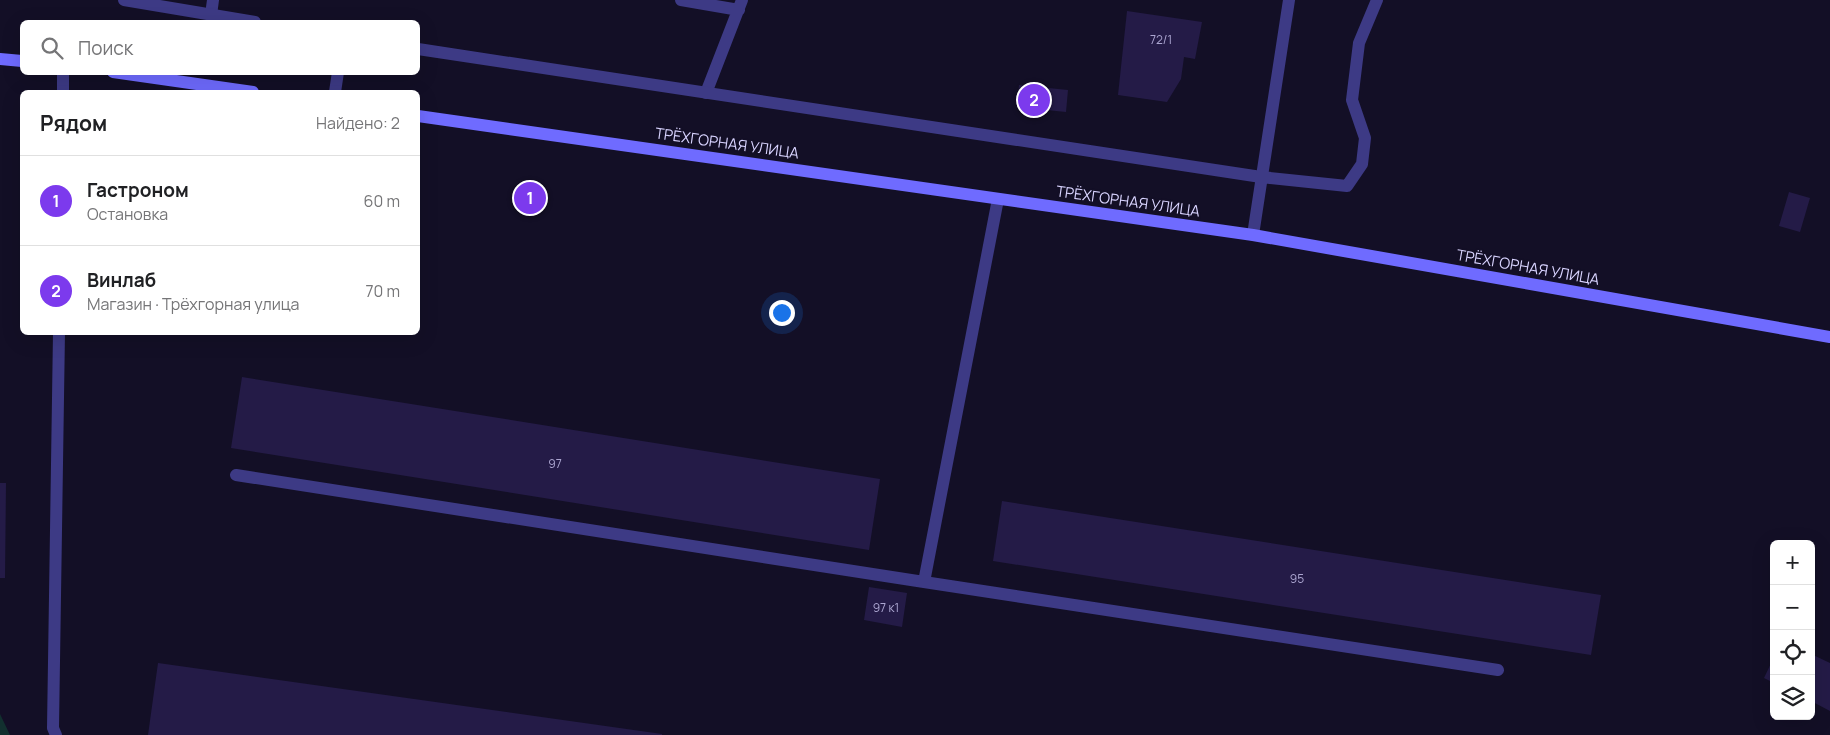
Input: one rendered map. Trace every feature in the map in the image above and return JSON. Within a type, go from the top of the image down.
[{"type":"main road","points":[[0,58],[20,61]]},
{"type":"main road","points":[[134,75],[240,90]]},
{"type":"main road","name":"ТРЁХГОРНАЯ УЛИЦА","points":[[420,116],[1253,235],[1830,337]]},
{"type":"street","points":[[124,0],[242,20]]},
{"type":"street","points":[[211,15],[213,0]]},
{"type":"street","points":[[681,0],[740,5],[706,93]]},
{"type":"street","points":[[1253,235],[1289,0]]},
{"type":"street","points":[[420,49],[1261,177],[1347,186],[1362,164],[1366,138],[1352,100],[1359,43],[1377,0]]},
{"type":"street","points":[[63,75],[63,90]]},
{"type":"street","points":[[335,90],[338,75]]},
{"type":"street","points":[[924,582],[998,198]]},
{"type":"street","points":[[56,735],[53,728],[59,335]]},
{"type":"street","points":[[236,475],[1498,670]]},
{"type":"green space","points":[[0,714],[10,735],[0,735]]},
{"type":"building","points":[[1127,11],[1202,22],[1195,59],[1184,57],[1181,79],[1167,102],[1118,95]]},
{"type":"building","points":[[1019,85],[1068,90],[1066,112],[1017,107]]},
{"type":"building","points":[[1789,192],[1810,198],[1800,232],[1779,226]]},
{"type":"building","points":[[242,377],[880,479],[869,550],[231,448]]},
{"type":"building","points":[[0,483],[6,483],[5,578],[0,578]]},
{"type":"building","points":[[1002,501],[1601,595],[1591,655],[993,561]]},
{"type":"building","points":[[869,587],[907,593],[902,627],[864,620]]},
{"type":"building","points":[[1815,656],[1830,663],[1830,711],[1815,703]]},
{"type":"building","points":[[158,663],[662,734],[662,735],[148,735]]},
{"type":"building","points":[[1770,665],[1770,681],[1764,678]]},
{"type":"place","name":"Винлаб","points":[[1034,100]]},
{"type":"place","name":"Гастроном","points":[[530,198]]}]
